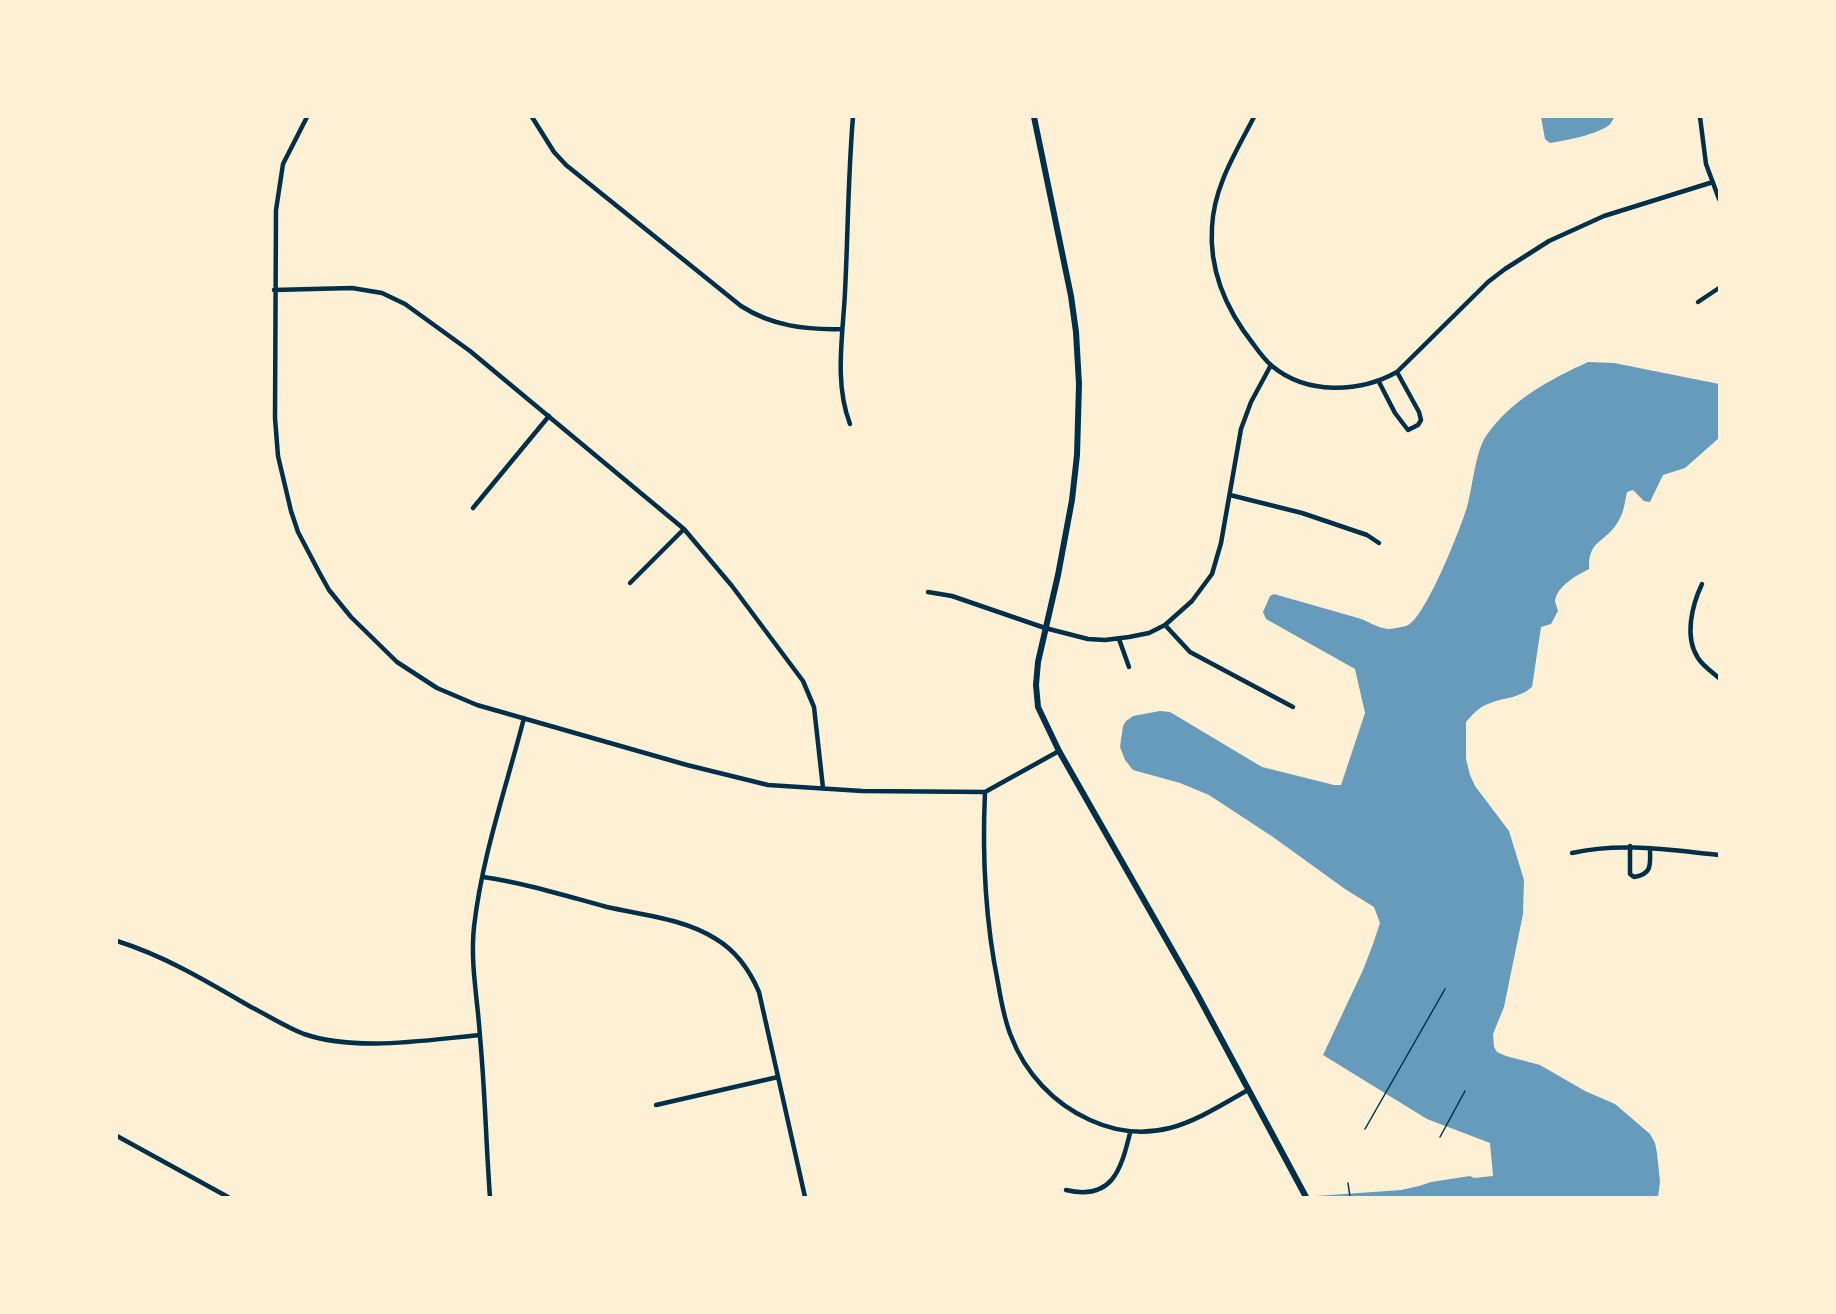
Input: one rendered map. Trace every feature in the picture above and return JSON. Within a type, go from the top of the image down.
[{"type":"street","points":[[307,117],[290,147],[280,175],[276,210],[275,418],[280,466],[298,532],[324,581],[351,617],[397,662],[423,680],[469,702],[759,783],[862,791],[985,792],[1059,751]]},
{"type":"street","points":[[532,117],[554,152],[566,165],[741,306],[761,318],[781,324],[818,330],[842,329]]},
{"type":"street","points":[[850,424],[842,388],[842,329],[853,117]]},
{"type":"street","points":[[1034,117],[1071,296],[1079,384],[1077,455],[1072,500],[1038,662],[1036,695],[1038,707],[1059,751],[1190,982],[1305,1196]]},
{"type":"street","points":[[1254,117],[1219,186],[1212,226],[1212,247],[1219,286],[1227,305],[1244,333],[1271,365],[1297,380],[1323,387],[1351,387],[1380,382],[1396,372],[1488,282],[1549,241],[1604,216],[1713,182]]},
{"type":"street","points":[[1700,117],[1706,164],[1719,199]]},
{"type":"street","points":[[274,290],[352,288],[392,297],[412,308],[440,327],[684,529],[732,586],[803,681],[814,707],[823,788]]},
{"type":"street","points":[[1698,302],[1719,288]]},
{"type":"street","points":[[928,592],[952,596],[1045,628],[1088,639],[1119,639],[1149,633],[1166,625],[1197,596],[1212,574],[1243,423],[1251,402],[1271,365]]},
{"type":"street","points":[[1380,382],[1395,412],[1408,430],[1418,425],[1421,420],[1419,412],[1396,372]]},
{"type":"street","points":[[473,508],[549,416]]},
{"type":"street","points":[[1230,495],[1302,513],[1367,535],[1379,543]]},
{"type":"street","points":[[630,583],[684,529]]},
{"type":"street","points":[[1702,584],[1693,608],[1691,624],[1693,645],[1699,660],[1719,678]]},
{"type":"street","points":[[1166,625],[1190,652],[1293,707]]},
{"type":"street","points":[[1119,639],[1129,667]]},
{"type":"street","points":[[490,1197],[473,946],[474,928],[488,847],[524,718]]},
{"type":"street","points":[[985,792],[983,839],[986,909],[995,968],[1010,1035],[1029,1070],[1053,1097],[1072,1112],[1110,1129],[1130,1133],[1170,1128],[1199,1117],[1248,1090]]},
{"type":"street","points":[[1630,846],[1630,874],[1634,877],[1648,871],[1650,848]]},
{"type":"street","points":[[1572,853],[1598,848],[1630,846],[1719,855]]},
{"type":"street","points":[[483,877],[663,919],[717,939],[736,957],[755,984],[763,1007],[806,1197]]},
{"type":"street","points":[[117,941],[141,948],[169,961],[289,1028],[328,1041],[380,1044],[480,1035]]},
{"type":"street","points":[[656,1105],[778,1077]]},
{"type":"street","points":[[1066,1191],[1089,1194],[1104,1188],[1120,1168],[1130,1133]]},
{"type":"street","points":[[117,1136],[228,1197]]},
{"type":"path","points":[[1365,1129],[1445,989]]},
{"type":"path","points":[[1440,1137],[1465,1091]]},
{"type":"path","points":[[1348,1183],[1350,1197]]},
{"type":"water","points":[[1541,117],[1614,117],[1610,125],[1598,131],[1550,143],[1545,139]]},
{"type":"water","points":[[1588,362],[1614,363],[1719,384],[1719,438],[1685,468],[1663,475],[1650,502],[1644,501],[1633,490],[1627,492],[1619,520],[1591,552],[1589,569],[1568,582],[1559,591],[1555,601],[1558,611],[1551,624],[1541,627],[1532,687],[1516,696],[1485,705],[1466,722],[1466,759],[1475,786],[1509,831],[1524,880],[1523,914],[1504,1007],[1493,1034],[1494,1047],[1497,1052],[1506,1056],[1540,1065],[1585,1091],[1615,1104],[1650,1134],[1657,1153],[1660,1182],[1658,1197],[1302,1197],[1401,1190],[1431,1182],[1470,1176],[1474,1178],[1493,1176],[1490,1143],[1427,1119],[1323,1055],[1373,944],[1380,923],[1374,907],[1209,795],[1180,783],[1133,770],[1125,760],[1120,747],[1123,726],[1133,716],[1160,711],[1170,712],[1262,767],[1341,785],[1365,713],[1355,669],[1266,619],[1263,612],[1270,596],[1274,594],[1358,618],[1384,628],[1406,626],[1414,621],[1432,592],[1457,533],[1467,507],[1479,451],[1486,436],[1507,412],[1532,392]]}]
